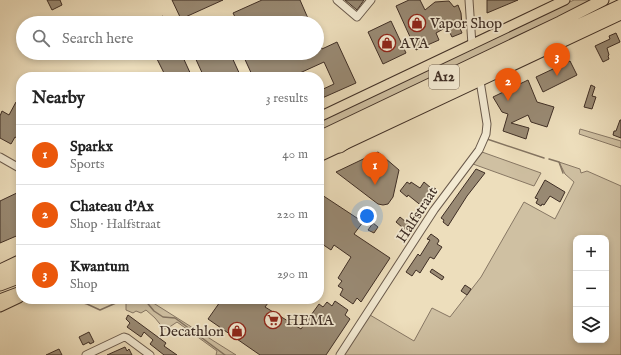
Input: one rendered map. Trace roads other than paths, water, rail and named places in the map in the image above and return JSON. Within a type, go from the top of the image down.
[{"type":"highway","name":"A12","points":[[324,135],[570,18],[603,0]]},
{"type":"highway","name":"A12","points":[[324,145],[621,5]]},
{"type":"highway","points":[[340,147],[371,128],[383,117]]},
{"type":"highway","points":[[0,276],[16,268]]},
{"type":"highway","points":[[0,285],[16,278]]},
{"type":"highway","points":[[0,294],[16,288]]},
{"type":"highway","points":[[0,300],[16,294]]},
{"type":"main road","points":[[324,115],[565,0]]},
{"type":"main road","points":[[324,155],[621,15]]},
{"type":"main road","points":[[0,269],[16,261]]},
{"type":"main road","points":[[0,307],[16,299]]},
{"type":"street","points":[[336,0],[357,17],[371,0]]},
{"type":"street","points":[[469,0],[472,45]]},
{"type":"street","name":"Halfstraat","points":[[340,355],[434,210],[479,150],[486,134],[487,124],[480,81]]},
{"type":"street","points":[[0,157],[16,166]]},
{"type":"street","points":[[86,355],[124,337],[128,338],[150,355]]},
{"type":"waterway","points":[[487,139],[544,158]]},
{"type":"waterway","points":[[549,159],[559,162],[563,173]]},
{"type":"waterway","points":[[87,304],[100,310],[114,304]]},
{"type":"waterway","points":[[148,304],[154,311],[163,317],[175,318],[225,355]]},
{"type":"place","name":"Vapor Shop","points":[[417,23]]},
{"type":"place","name":"AVA","points":[[387,43]]},
{"type":"place","name":"Kwantum","points":[[557,76]]},
{"type":"place","name":"Chateau d'Ax","points":[[508,101]]},
{"type":"place","name":"Sparkx","points":[[375,185]]},
{"type":"place","name":"HEMA","points":[[273,320]]},
{"type":"place","name":"Decathlon","points":[[237,331]]}]
